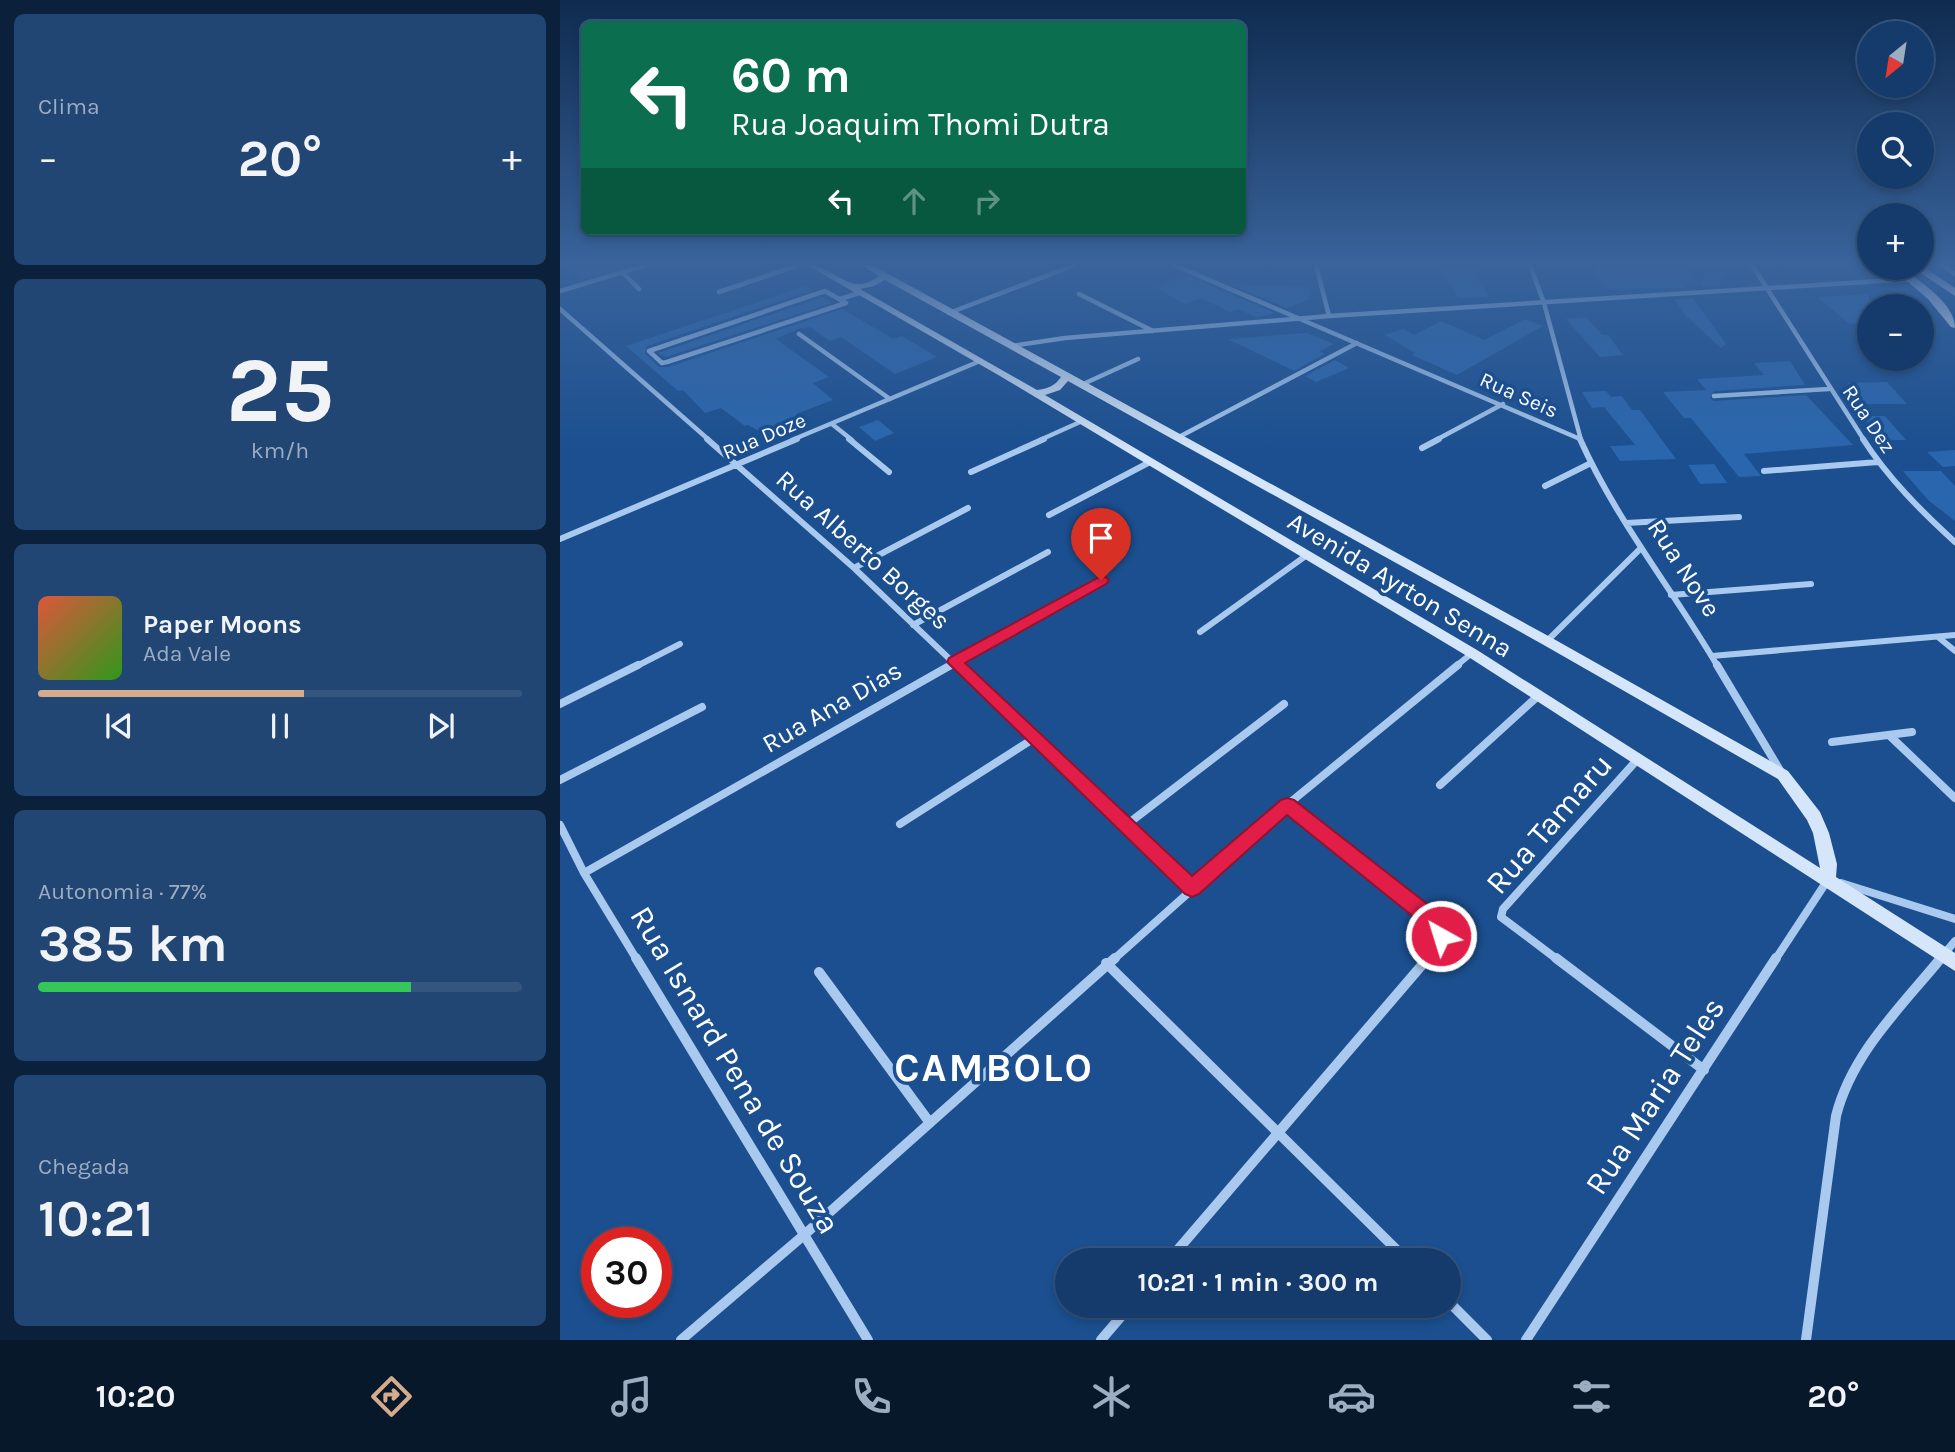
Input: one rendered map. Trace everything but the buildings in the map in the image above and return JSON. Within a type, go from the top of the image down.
[{"type":"street","name":"Rua Alberto Borges","points":[[581,328],[854,568],[1192,888]]},
{"type":"street","points":[[718,328],[649,351],[662,363],[772,328]]},
{"type":"street","name":"Avenida Ayrton Senna","points":[[921,328],[1472,653],[1636,761],[1955,963]]},
{"type":"street","name":"Avenida Ayrton Senna","points":[[976,328],[1547,641],[1783,775]]},
{"type":"street","points":[[1146,328],[1153,331]]},
{"type":"street","points":[[1011,346],[1192,328]]},
{"type":"street","name":"Rua Seis","points":[[1320,328],[1580,439]]},
{"type":"street","name":"Rua Nove","points":[[1550,328],[1580,439],[1591,463],[1783,775],[1814,817],[1829,864],[1827,881]]},
{"type":"street","name":"Rua Dez","points":[[1792,328],[1878,462],[1924,514],[1955,541]]},
{"type":"street","points":[[799,334],[890,399]]},
{"type":"street","points":[[1177,438],[1357,343]]},
{"type":"street","points":[[1081,385],[1138,359]]},
{"type":"street","name":"Rua Doze","points":[[560,539],[980,361]]},
{"type":"street","points":[[1033,393],[1045,393],[1059,387],[1066,376]]},
{"type":"street","points":[[1714,396],[1829,389]]},
{"type":"street","points":[[1422,447],[1503,404]]},
{"type":"street","points":[[971,472],[1080,422]]},
{"type":"street","points":[[832,424],[889,471]]},
{"type":"street","points":[[1049,515],[1150,462]]},
{"type":"street","points":[[1764,471],[1878,462]]},
{"type":"street","points":[[1545,486],[1591,463]]},
{"type":"street","points":[[854,568],[968,508]]},
{"type":"street","points":[[1626,523],[1739,517]]},
{"type":"street","points":[[1547,641],[1641,548]]},
{"type":"street","points":[[913,625],[1048,552]]},
{"type":"street","points":[[1200,632],[1307,555]]},
{"type":"street","name":"Rua Ana Dias","points":[[584,873],[1101,580]]},
{"type":"street","points":[[1671,595],[1811,584]]},
{"type":"street","points":[[1712,656],[1955,635]]},
{"type":"street","points":[[1938,637],[1955,651]]},
{"type":"street","points":[[560,704],[680,644]]},
{"type":"street","points":[[681,1340],[804,1235],[1287,805],[1472,653]]},
{"type":"street","points":[[1440,785],[1538,696]]},
{"type":"street","points":[[1125,826],[1284,704]]},
{"type":"street","points":[[560,780],[702,707]]},
{"type":"street","points":[[1832,742],[1912,732]]},
{"type":"street","points":[[1890,736],[1955,798]]},
{"type":"street","points":[[900,824],[1033,739]]},
{"type":"street","name":"Rua Tamaru","points":[[1636,761],[1503,909],[1501,918],[1704,1070]]},
{"type":"street","points":[[1179,1248],[1436,948],[1441,936],[1433,920],[1287,805]]},
{"type":"street","name":"Rua Isnard Pena de Souza","points":[[560,825],[584,873],[868,1340]]},
{"type":"street","points":[[1827,881],[1889,897],[1955,919]]},
{"type":"street","name":"Rua Maria Teles","points":[[1526,1340],[1827,881]]},
{"type":"street","points":[[1807,1340],[1836,1116],[1843,1089],[1860,1057],[1955,941]]},
{"type":"street","points":[[1106,964],[1395,1248]]},
{"type":"street","points":[[819,972],[930,1123]]},
{"type":"street","points":[[1461,1314],[1487,1340]]},
{"type":"street","points":[[1101,1340],[1120,1318]]},
{"type":"district","name":"CAMBOLO","points":[[994,1067]]},
{"type":"route","points":[[1101,580],[954,662],[1192,888],[1287,805],[1433,920],[1441,936]]}]
